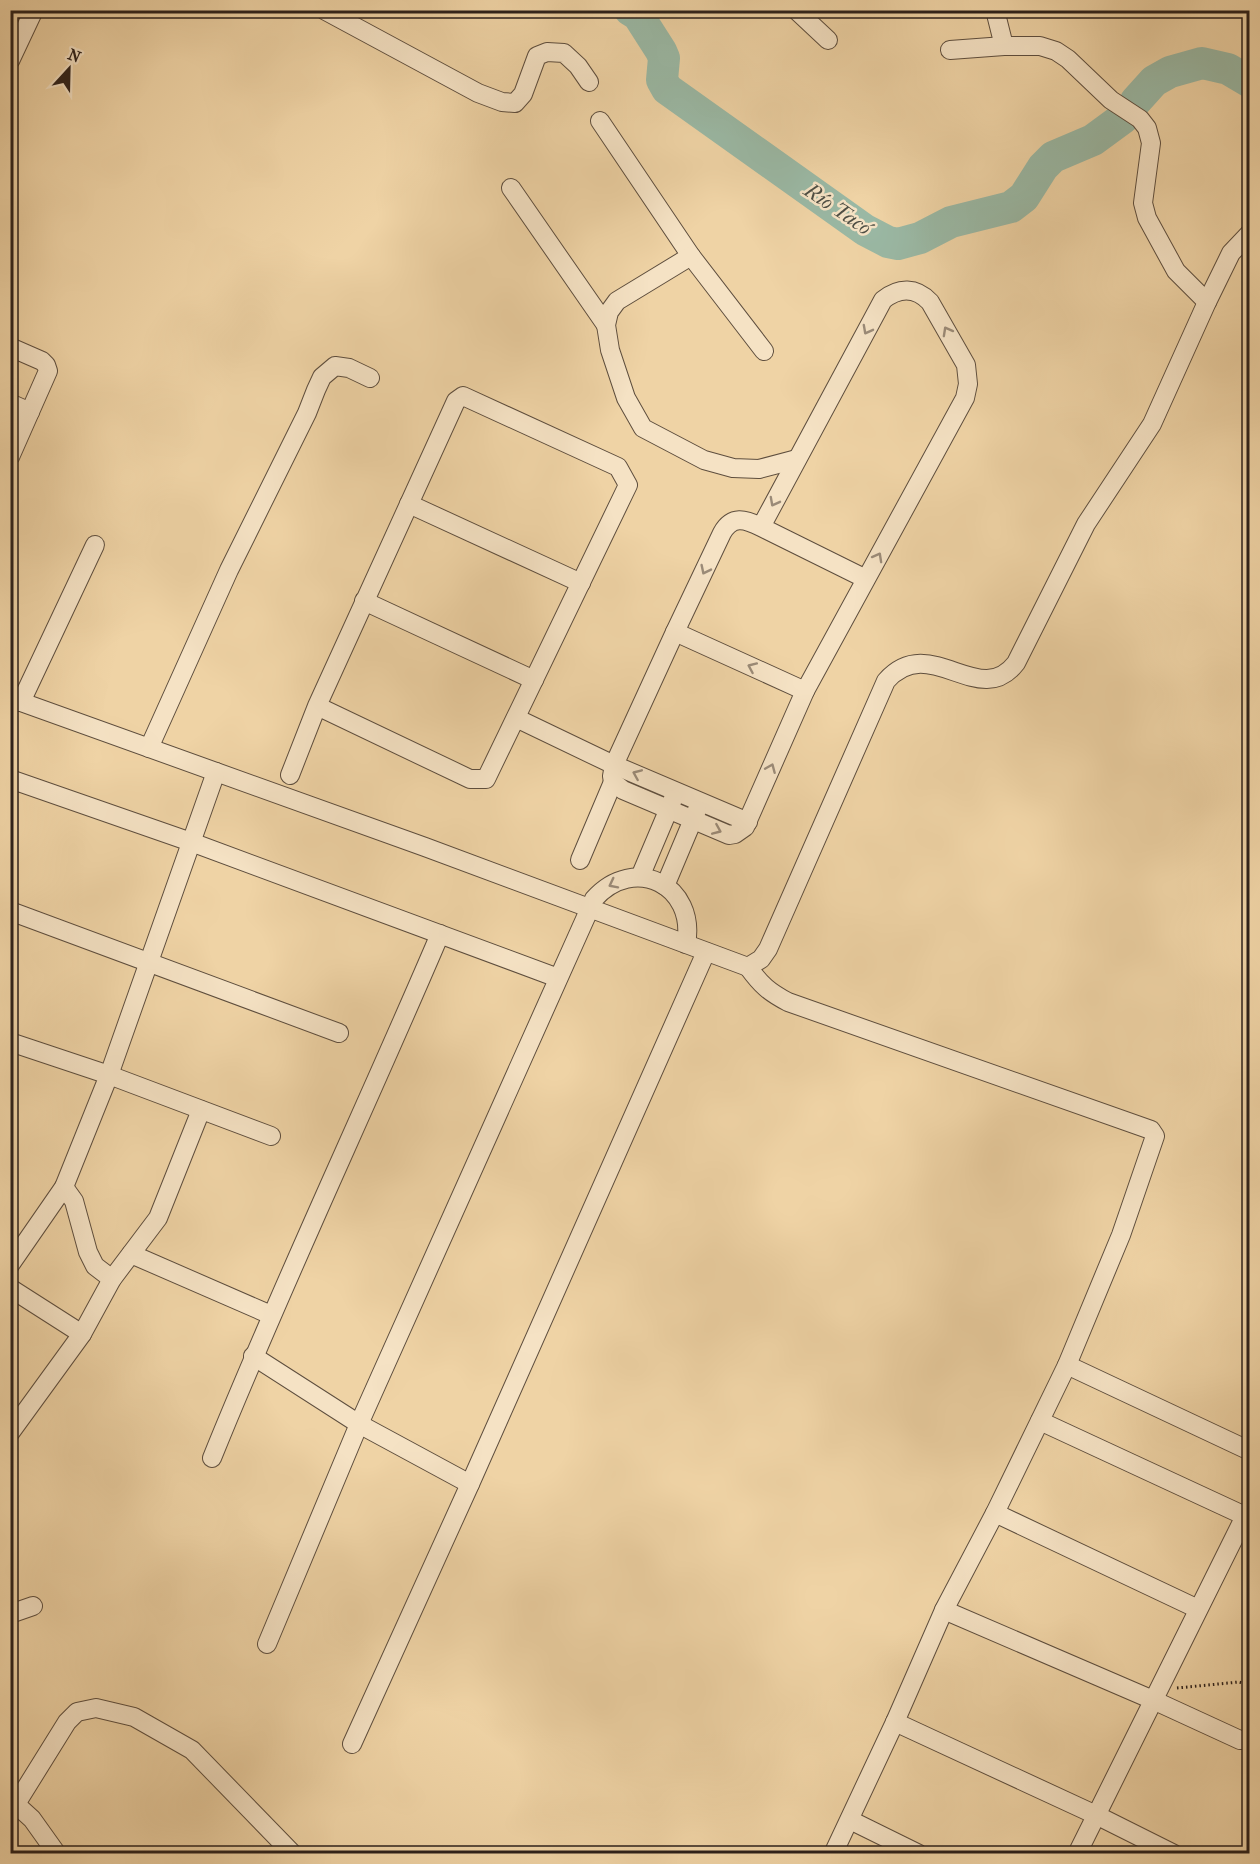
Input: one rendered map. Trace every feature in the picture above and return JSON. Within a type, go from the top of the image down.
[{"type":"street","points":[[10,61],[34,10]]},
{"type":"street","points":[[324,10],[478,93],[502,102],[514,103],[523,94],[537,56],[547,52],[564,53],[578,66],[589,82]]},
{"type":"street","points":[[796,10],[828,40]]},
{"type":"street","points":[[995,10],[1004,46]]},
{"type":"street","points":[[950,50],[1040,46],[1056,51],[1068,59],[1111,100],[1140,119],[1147,128],[1150,154],[1143,202],[1147,218],[1176,271],[1207,302]]},
{"type":"street","points":[[600,121],[691,256],[764,351]]},
{"type":"street","points":[[511,188],[606,325]]},
{"type":"street","points":[[748,967],[761,959],[768,949],[886,681],[900,668],[916,663],[983,679],[997,678],[1011,670],[1016,663],[1086,524],[1152,424],[1231,253],[1250,232]]},
{"type":"street","points":[[691,256],[617,301],[609,312],[606,325],[610,350],[626,398],[643,428],[704,460],[733,468],[759,469],[797,459]]},
{"type":"street","points":[[613,774],[623,790],[729,835],[741,831],[748,822],[805,691],[965,398],[968,375],[966,365],[930,302],[919,292],[896,291],[883,300],[761,527]]},
{"type":"street","points":[[10,347],[42,361],[48,371],[10,457]]},
{"type":"street","points":[[149,748],[229,570],[307,413],[322,376],[335,366],[349,368],[370,378]]},
{"type":"street","points":[[290,774],[317,706],[456,401],[464,396],[618,467],[628,485],[486,779],[470,779],[317,706]]},
{"type":"street","points":[[10,403],[30,412]]},
{"type":"street","points":[[409,504],[581,583]]},
{"type":"street","points":[[580,860],[613,774],[675,632],[725,528],[734,521],[747,520],[866,579]]},
{"type":"street","points":[[95,545],[16,700],[748,967],[761,985],[788,1002],[1151,1130],[1155,1136],[1128,1215],[1067,1365],[995,1513],[944,1610],[833,1854]]},
{"type":"street","points":[[364,601],[534,680]]},
{"type":"street","points":[[675,632],[805,691]]},
{"type":"street","points":[[513,724],[613,774],[676,792],[748,822]]},
{"type":"street","points":[[10,1266],[64,1187],[109,1075],[216,772]]},
{"type":"street","points":[[10,779],[191,842],[558,978]]},
{"type":"street","points":[[640,878],[676,792]]},
{"type":"street","points":[[665,886],[701,802]]},
{"type":"street","points":[[267,1644],[359,1424],[589,908],[601,891],[610,885],[630,878],[649,879],[665,886],[684,907],[688,926],[686,944]]},
{"type":"street","points":[[10,911],[339,1033]]},
{"type":"street","points":[[212,1458],[253,1356],[440,934]]},
{"type":"street","points":[[352,1744],[706,952]]},
{"type":"street","points":[[10,1042],[109,1075],[271,1136]]},
{"type":"street","points":[[10,1433],[82,1334],[112,1279],[158,1218],[201,1110]]},
{"type":"street","points":[[64,1187],[74,1201],[88,1252],[95,1266],[112,1279]]},
{"type":"street","points":[[131,1254],[272,1315]]},
{"type":"street","points":[[10,1288],[82,1334]]},
{"type":"street","points":[[253,1356],[359,1424],[470,1484]]},
{"type":"street","points":[[1067,1365],[1250,1451]]},
{"type":"street","points":[[1040,1421],[1245,1516],[1077,1854]]},
{"type":"street","points":[[995,1513],[1198,1609]]},
{"type":"street","points":[[10,1614],[33,1606]]},
{"type":"street","points":[[944,1610],[1240,1740]]},
{"type":"street","points":[[57,1854],[32,1819],[13,1802],[67,1722],[77,1712],[96,1708],[134,1717],[192,1750],[293,1854]]},
{"type":"street","points":[[895,1722],[1096,1815],[1174,1854]]},
{"type":"street","points":[[850,1820],[920,1854]]},
{"type":"path","points":[[1164,1679],[1179,1690],[1239,1682],[1250,1684]]},
{"type":"waterway","name":"Río Tacó","points":[[630,10],[638,15],[661,51],[664,58],[662,80],[667,89],[865,230],[888,242],[898,244],[920,238],[951,222],[1011,207],[1024,197],[1043,167],[1053,157],[1093,140],[1123,118]]},
{"type":"waterway","name":"Río Tacó","points":[[1136,101],[1154,81],[1170,72],[1202,63],[1228,69],[1250,82]]}]
